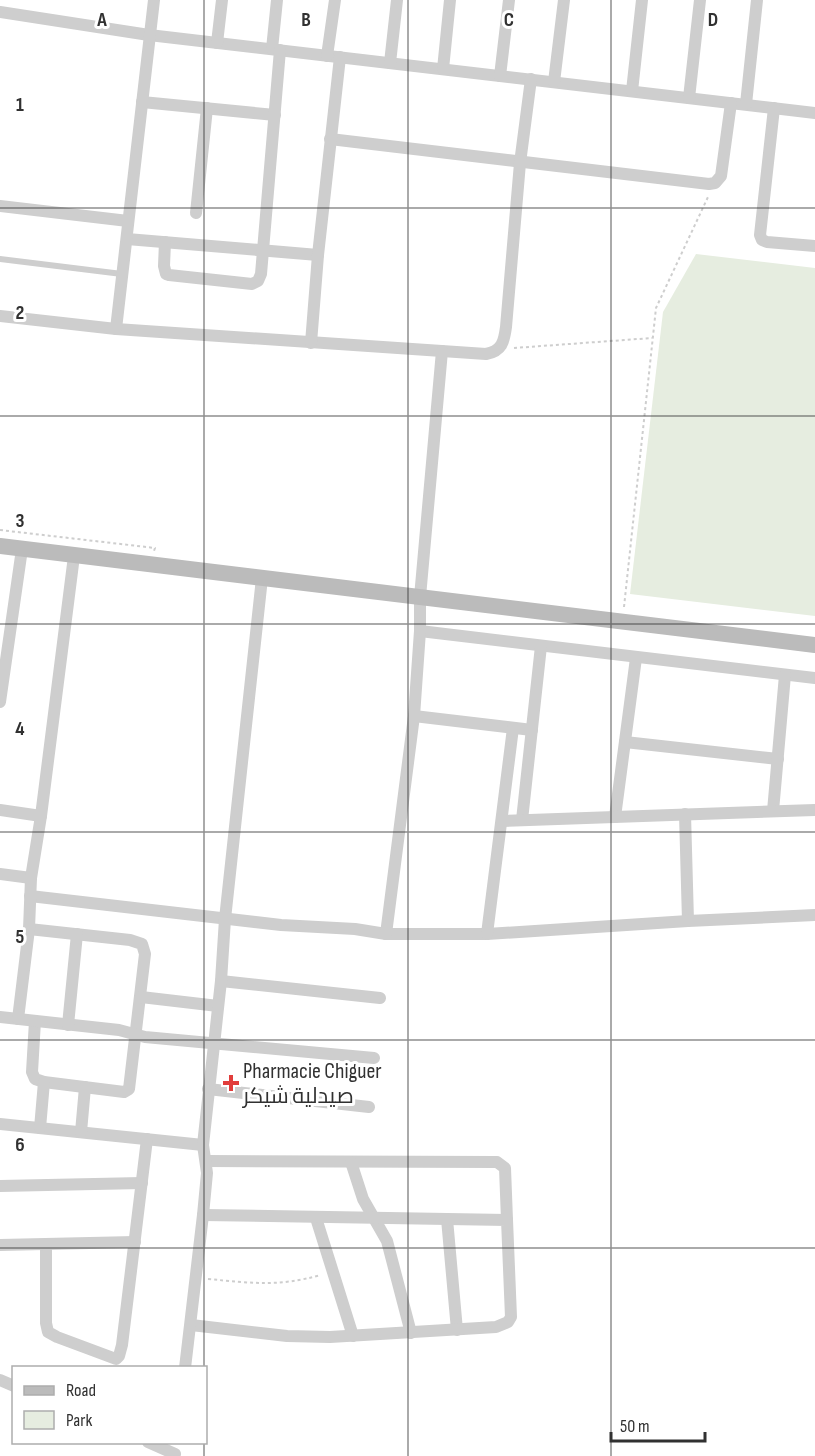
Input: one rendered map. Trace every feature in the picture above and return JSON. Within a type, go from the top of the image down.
[{"type":"main road","points":[[0,546],[815,645]]},
{"type":"street","points":[[116,329],[154,0]]},
{"type":"street","points":[[217,43],[222,0]]},
{"type":"street","points":[[165,243],[166,274],[252,284],[260,279],[275,115],[277,0]]},
{"type":"street","points":[[311,343],[330,139],[335,0]]},
{"type":"street","points":[[390,63],[396,0]]},
{"type":"street","points":[[443,69],[450,0]]},
{"type":"street","points":[[500,76],[509,0]]},
{"type":"street","points":[[554,82],[564,0]]},
{"type":"street","points":[[632,91],[642,0]]},
{"type":"street","points":[[689,98],[700,0]]},
{"type":"street","points":[[746,104],[757,0]]},
{"type":"street","points":[[0,12],[149,35],[815,112]]},
{"type":"street","points":[[0,316],[116,329],[311,343],[486,354],[499,349],[506,327],[520,163],[531,80]]},
{"type":"street","points":[[142,102],[275,115]]},
{"type":"street","points":[[330,139],[709,184],[715,183],[721,176],[731,103]]},
{"type":"street","points":[[196,213],[207,108]]},
{"type":"street","points":[[774,108],[760,235],[762,240],[767,242],[815,246]]},
{"type":"street","points":[[0,206],[129,220]]},
{"type":"street","points":[[126,239],[318,255]]},
{"type":"street","points":[[386,934],[414,716],[420,597],[442,351]]},
{"type":"street","points":[[0,702],[3,661],[22,549]]},
{"type":"street","points":[[18,1019],[29,929],[30,878],[41,816],[74,556]]},
{"type":"street","points":[[185,1366],[203,1215],[206,1161],[203,1145],[208,1089],[262,578]]},
{"type":"street","points":[[420,631],[815,678]]},
{"type":"street","points":[[522,820],[541,646]]},
{"type":"street","points":[[615,817],[636,658]]},
{"type":"street","points":[[773,811],[785,675]]},
{"type":"street","points":[[414,716],[532,730]]},
{"type":"street","points":[[487,934],[513,728]]},
{"type":"street","points":[[625,742],[778,759]]},
{"type":"street","points":[[0,810],[41,816]]},
{"type":"street","points":[[501,821],[815,810]]},
{"type":"street","points":[[685,814],[688,921]]},
{"type":"street","points":[[0,874],[30,878]]},
{"type":"street","points":[[30,896],[225,919],[355,929],[386,934],[487,934],[815,915]]},
{"type":"street","points":[[29,929],[130,940],[142,944],[145,954],[129,1089],[124,1092],[44,1082],[32,1077],[35,1021]]},
{"type":"street","points":[[68,1025],[77,934]]},
{"type":"street","points":[[221,981],[380,998]]},
{"type":"street","points":[[141,997],[218,1006]]},
{"type":"street","points":[[0,1017],[118,1030],[136,1036],[374,1058]]},
{"type":"street","points":[[40,1128],[44,1082]]},
{"type":"street","points":[[81,1132],[85,1087]]},
{"type":"street","points":[[208,1089],[369,1107]]},
{"type":"street","points":[[0,1124],[203,1145]]},
{"type":"street","points":[[46,1244],[48,1332],[113,1359],[119,1356],[147,1139]]},
{"type":"street","points":[[191,1325],[287,1336],[353,1336],[496,1327],[508,1322],[511,1317],[505,1168],[497,1162],[206,1161]]},
{"type":"street","points":[[351,1162],[363,1199],[387,1241],[411,1333]]},
{"type":"street","points":[[0,1186],[142,1183]]},
{"type":"street","points":[[203,1215],[507,1220]]},
{"type":"street","points":[[316,1218],[353,1336]]},
{"type":"street","points":[[447,1219],[457,1330]]},
{"type":"street","points":[[0,1245],[135,1242]]},
{"type":"street","points":[[151,1444],[175,1451]]},
{"type":"lane","points":[[0,259],[122,274]]},
{"type":"path","points":[[622,622],[656,308],[715,183]]},
{"type":"path","points":[[499,349],[652,338]]},
{"type":"path","points":[[196,1278],[269,1284],[299,1281],[332,1272]]},
{"type":"green space","points":[[696,254],[815,268],[815,616],[630,594],[663,312]]},
{"type":"place","name":"Pharmacie Chiguer صيدلية شيكر","points":[[231,1083]]}]
